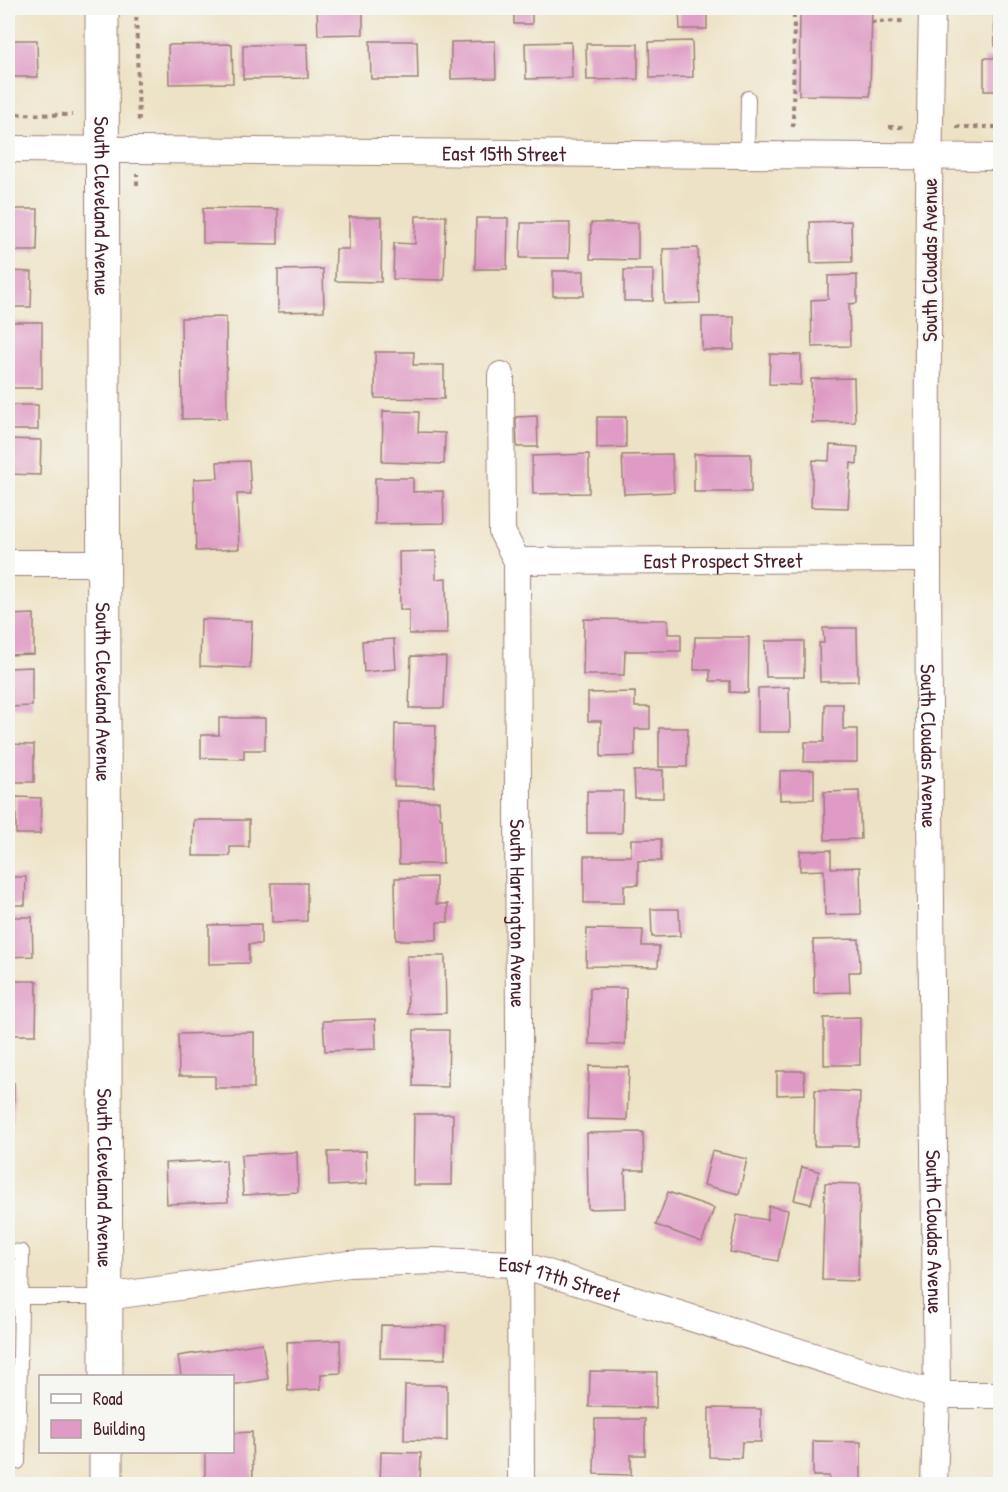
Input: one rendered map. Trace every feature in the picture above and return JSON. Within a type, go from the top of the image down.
[{"type":"street","name":"South Cleveland Avenue","points":[[102,8],[106,1375]]},
{"type":"street","name":"South Cloudas Avenue","points":[[932,8],[929,156],[928,559],[937,1395],[934,1485]]},
{"type":"street","name":"East 15th Street","points":[[8,149],[1000,157]]},
{"type":"street","points":[[501,375],[502,532],[517,561]]},
{"type":"street","name":"East Prospect Street","points":[[517,561],[928,559]]},
{"type":"street","name":"South Harrington Avenue","points":[[517,561],[521,1485]]},
{"type":"street","points":[[8,563],[104,563]]},
{"type":"street","name":"East 17th Street","points":[[105,1297],[349,1264],[433,1261],[519,1264],[937,1395],[1000,1395]]},
{"type":"street","points":[[106,1453],[106,1485]]},
{"type":"lane","points":[[747,156],[748,98]]},
{"type":"lane","points":[[8,1251],[22,1252],[18,1462]]},
{"type":"lane","points":[[21,1297],[105,1297]]},
{"type":"path","points":[[136,8],[139,124],[137,185]]},
{"type":"path","points":[[793,127],[794,8]]},
{"type":"path","points":[[871,22],[904,21],[904,14]]},
{"type":"path","points":[[8,114],[69,115],[149,124]]},
{"type":"path","points":[[882,127],[904,127],[904,115]]},
{"type":"path","points":[[748,126],[804,127]]},
{"type":"building","points":[[317,8],[363,8],[363,34],[318,35]]},
{"type":"building","points":[[514,8],[532,8],[532,24],[514,24]]},
{"type":"building","points":[[679,8],[707,8],[707,29],[680,29]]},
{"type":"building","points":[[800,8],[872,8],[870,96],[799,95]]},
{"type":"building","points":[[994,12],[1000,12],[1000,46],[995,46]]},
{"type":"building","points":[[8,40],[37,40],[38,77],[8,77]]},
{"type":"building","points":[[370,41],[417,41],[418,79],[371,79]]},
{"type":"building","points":[[495,41],[496,78],[451,79],[451,42]]},
{"type":"building","points":[[692,41],[693,77],[650,78],[649,42]]},
{"type":"building","points":[[571,42],[572,78],[526,79],[525,43]]},
{"type":"building","points":[[232,44],[233,83],[169,84],[168,45]]},
{"type":"building","points":[[307,44],[308,78],[243,79],[243,45]]},
{"type":"building","points":[[586,44],[638,44],[638,79],[587,80]]},
{"type":"building","points":[[984,58],[1000,58],[1000,91],[984,91]]},
{"type":"building","points":[[203,208],[278,209],[278,244],[203,243]]},
{"type":"building","points":[[8,209],[38,209],[37,251],[8,251]]},
{"type":"building","points":[[416,216],[446,216],[444,280],[393,279],[394,243],[415,244]]},
{"type":"building","points":[[349,217],[382,217],[381,282],[335,281],[336,249],[349,249]]},
{"type":"building","points":[[476,218],[508,218],[507,269],[475,269]]},
{"type":"building","points":[[851,221],[852,262],[811,263],[810,222]]},
{"type":"building","points":[[521,223],[570,223],[569,258],[520,258]]},
{"type":"building","points":[[591,223],[638,223],[638,260],[590,259]]},
{"type":"building","points":[[698,248],[700,303],[664,304],[663,249]]},
{"type":"building","points":[[323,269],[324,311],[278,312],[278,270]]},
{"type":"building","points":[[624,270],[653,270],[653,301],[624,301]]},
{"type":"building","points":[[8,271],[32,272],[31,307],[8,307]]},
{"type":"building","points":[[553,271],[584,271],[584,296],[553,296]]},
{"type":"building","points":[[857,275],[857,303],[849,304],[850,346],[812,347],[811,300],[828,299],[828,276]]},
{"type":"building","points":[[226,317],[227,418],[182,419],[181,318]]},
{"type":"building","points":[[702,317],[734,317],[734,350],[702,350]]},
{"type":"building","points":[[8,322],[42,322],[42,388],[8,388]]},
{"type":"building","points":[[375,352],[414,352],[413,365],[444,365],[444,399],[375,398]]},
{"type":"building","points":[[770,354],[801,355],[801,385],[769,384]]},
{"type":"building","points":[[854,378],[855,422],[812,423],[811,379]]},
{"type":"building","points":[[8,405],[38,405],[38,430],[8,430]]},
{"type":"building","points":[[383,411],[419,412],[418,432],[445,433],[444,464],[382,462]]},
{"type":"building","points":[[537,416],[538,447],[517,447],[516,417]]},
{"type":"building","points":[[597,417],[626,417],[626,447],[597,448]]},
{"type":"building","points":[[8,439],[41,440],[40,475],[8,474]]},
{"type":"building","points":[[830,445],[858,447],[857,464],[851,463],[848,508],[811,507],[813,460],[829,461]]},
{"type":"building","points":[[589,454],[589,493],[533,494],[532,456]]},
{"type":"building","points":[[672,454],[674,492],[624,494],[622,455]]},
{"type":"building","points":[[694,454],[751,454],[751,492],[694,492]]},
{"type":"building","points":[[249,461],[251,494],[237,494],[239,549],[196,551],[194,479],[218,478],[217,462]]},
{"type":"building","points":[[375,478],[413,478],[413,492],[443,491],[444,523],[375,524]]},
{"type":"building","points":[[436,551],[436,579],[446,578],[447,634],[409,634],[409,610],[400,610],[399,552]]},
{"type":"building","points":[[34,614],[34,654],[8,655],[8,615]]},
{"type":"building","points":[[201,619],[252,621],[250,668],[200,666]]},
{"type":"building","points":[[584,619],[668,620],[668,634],[681,634],[681,651],[625,651],[624,675],[583,675]]},
{"type":"building","points":[[823,628],[857,628],[858,681],[820,682],[819,643],[824,643]]},
{"type":"building","points":[[695,637],[749,637],[748,693],[730,692],[730,681],[710,681],[710,670],[694,670]]},
{"type":"building","points":[[394,639],[396,669],[364,672],[362,641]]},
{"type":"building","points":[[765,641],[804,641],[804,677],[766,677]]},
{"type":"building","points":[[411,656],[446,657],[444,708],[409,708]]},
{"type":"building","points":[[32,667],[32,706],[8,707],[8,668]]},
{"type":"building","points":[[789,687],[790,732],[758,732],[758,688]]},
{"type":"building","points":[[635,692],[635,707],[650,707],[650,729],[635,729],[635,756],[601,757],[601,721],[588,721],[588,693]]},
{"type":"building","points":[[825,704],[843,704],[843,729],[857,729],[857,762],[804,762],[805,742],[824,742]]},
{"type":"building","points":[[219,718],[265,718],[265,750],[244,750],[244,759],[201,758],[201,735],[219,735]]},
{"type":"building","points":[[395,724],[436,725],[434,787],[394,786]]},
{"type":"building","points":[[659,728],[688,728],[687,767],[659,767]]},
{"type":"building","points":[[8,744],[34,745],[34,782],[8,782]]},
{"type":"building","points":[[663,770],[663,798],[635,798],[634,771]]},
{"type":"building","points":[[814,770],[814,799],[780,800],[780,771]]},
{"type":"building","points":[[587,791],[623,791],[622,833],[587,833]]},
{"type":"building","points":[[859,791],[861,839],[825,840],[824,792]]},
{"type":"building","points":[[16,797],[41,798],[40,834],[16,834]]},
{"type":"building","points":[[398,801],[439,801],[440,818],[442,818],[443,864],[399,864]]},
{"type":"building","points":[[194,820],[249,820],[249,847],[230,847],[230,856],[193,856]]},
{"type":"building","points":[[631,839],[661,839],[661,861],[638,861],[638,885],[624,885],[624,903],[584,903],[584,856],[631,856]]},
{"type":"building","points":[[831,850],[831,868],[860,867],[861,914],[825,915],[824,870],[800,871],[800,851]]},
{"type":"building","points":[[8,877],[26,877],[25,905],[8,905]]},
{"type":"building","points":[[436,877],[436,904],[448,904],[448,922],[437,922],[437,940],[396,940],[395,878]]},
{"type":"building","points":[[271,883],[307,883],[307,921],[272,922]]},
{"type":"building","points":[[651,909],[679,909],[680,936],[652,937]]},
{"type":"building","points":[[8,917],[32,917],[33,956],[8,957]]},
{"type":"building","points":[[261,924],[261,944],[249,944],[249,963],[209,964],[209,925]]},
{"type":"building","points":[[587,929],[643,930],[642,946],[659,946],[658,967],[586,966]]},
{"type":"building","points":[[859,939],[860,972],[849,972],[850,992],[814,993],[813,940]]},
{"type":"building","points":[[407,956],[445,956],[446,1013],[408,1014]]},
{"type":"building","points":[[8,981],[37,981],[36,1035],[8,1035]]},
{"type":"building","points":[[590,988],[626,988],[625,1045],[589,1044]]},
{"type":"building","points":[[860,1017],[860,1065],[824,1065],[824,1018]]},
{"type":"building","points":[[375,1019],[376,1049],[325,1051],[323,1021]]},
{"type":"building","points":[[414,1030],[449,1030],[448,1087],[413,1086]]},
{"type":"building","points":[[254,1032],[254,1088],[215,1088],[215,1076],[179,1076],[178,1034]]},
{"type":"building","points":[[589,1066],[629,1067],[627,1120],[587,1119]]},
{"type":"building","points":[[777,1071],[804,1071],[805,1094],[777,1095]]},
{"type":"building","points":[[8,1082],[14,1083],[13,1121],[8,1121]]},
{"type":"building","points":[[815,1090],[860,1092],[858,1146],[814,1146]]},
{"type":"building","points":[[414,1114],[453,1114],[452,1185],[413,1185]]},
{"type":"building","points":[[643,1132],[644,1170],[625,1170],[626,1208],[588,1209],[587,1133]]},
{"type":"building","points":[[366,1151],[367,1184],[329,1186],[328,1152]]},
{"type":"building","points":[[712,1151],[747,1159],[739,1194],[704,1185]]},
{"type":"building","points":[[297,1152],[298,1192],[243,1195],[241,1155]]},
{"type":"building","points":[[226,1160],[228,1202],[167,1204],[165,1163]]},
{"type":"building","points":[[802,1167],[819,1171],[811,1204],[794,1200]]},
{"type":"building","points":[[825,1183],[860,1184],[858,1281],[822,1280]]},
{"type":"building","points":[[668,1192],[714,1208],[702,1242],[656,1225]]},
{"type":"building","points":[[769,1206],[788,1210],[778,1261],[730,1252],[737,1215],[767,1220]]},
{"type":"building","points":[[381,1325],[446,1326],[445,1359],[380,1358]]},
{"type":"building","points":[[340,1340],[341,1373],[321,1374],[321,1389],[288,1391],[287,1342]]},
{"type":"building","points":[[262,1343],[268,1379],[234,1385],[234,1375],[181,1375],[178,1356]]},
{"type":"building","points":[[590,1371],[657,1372],[656,1408],[589,1407]]},
{"type":"building","points":[[405,1385],[447,1385],[447,1441],[404,1440]]},
{"type":"building","points":[[709,1408],[761,1409],[761,1442],[742,1442],[741,1458],[709,1457]]},
{"type":"building","points":[[595,1419],[645,1419],[645,1455],[631,1455],[631,1475],[594,1474]]},
{"type":"building","points":[[252,1432],[253,1484],[205,1484],[205,1453],[234,1453],[234,1433]]},
{"type":"building","points":[[813,1441],[861,1442],[861,1484],[829,1484],[829,1476],[813,1476]]},
{"type":"building","points":[[381,1452],[421,1453],[420,1484],[380,1484]]}]
